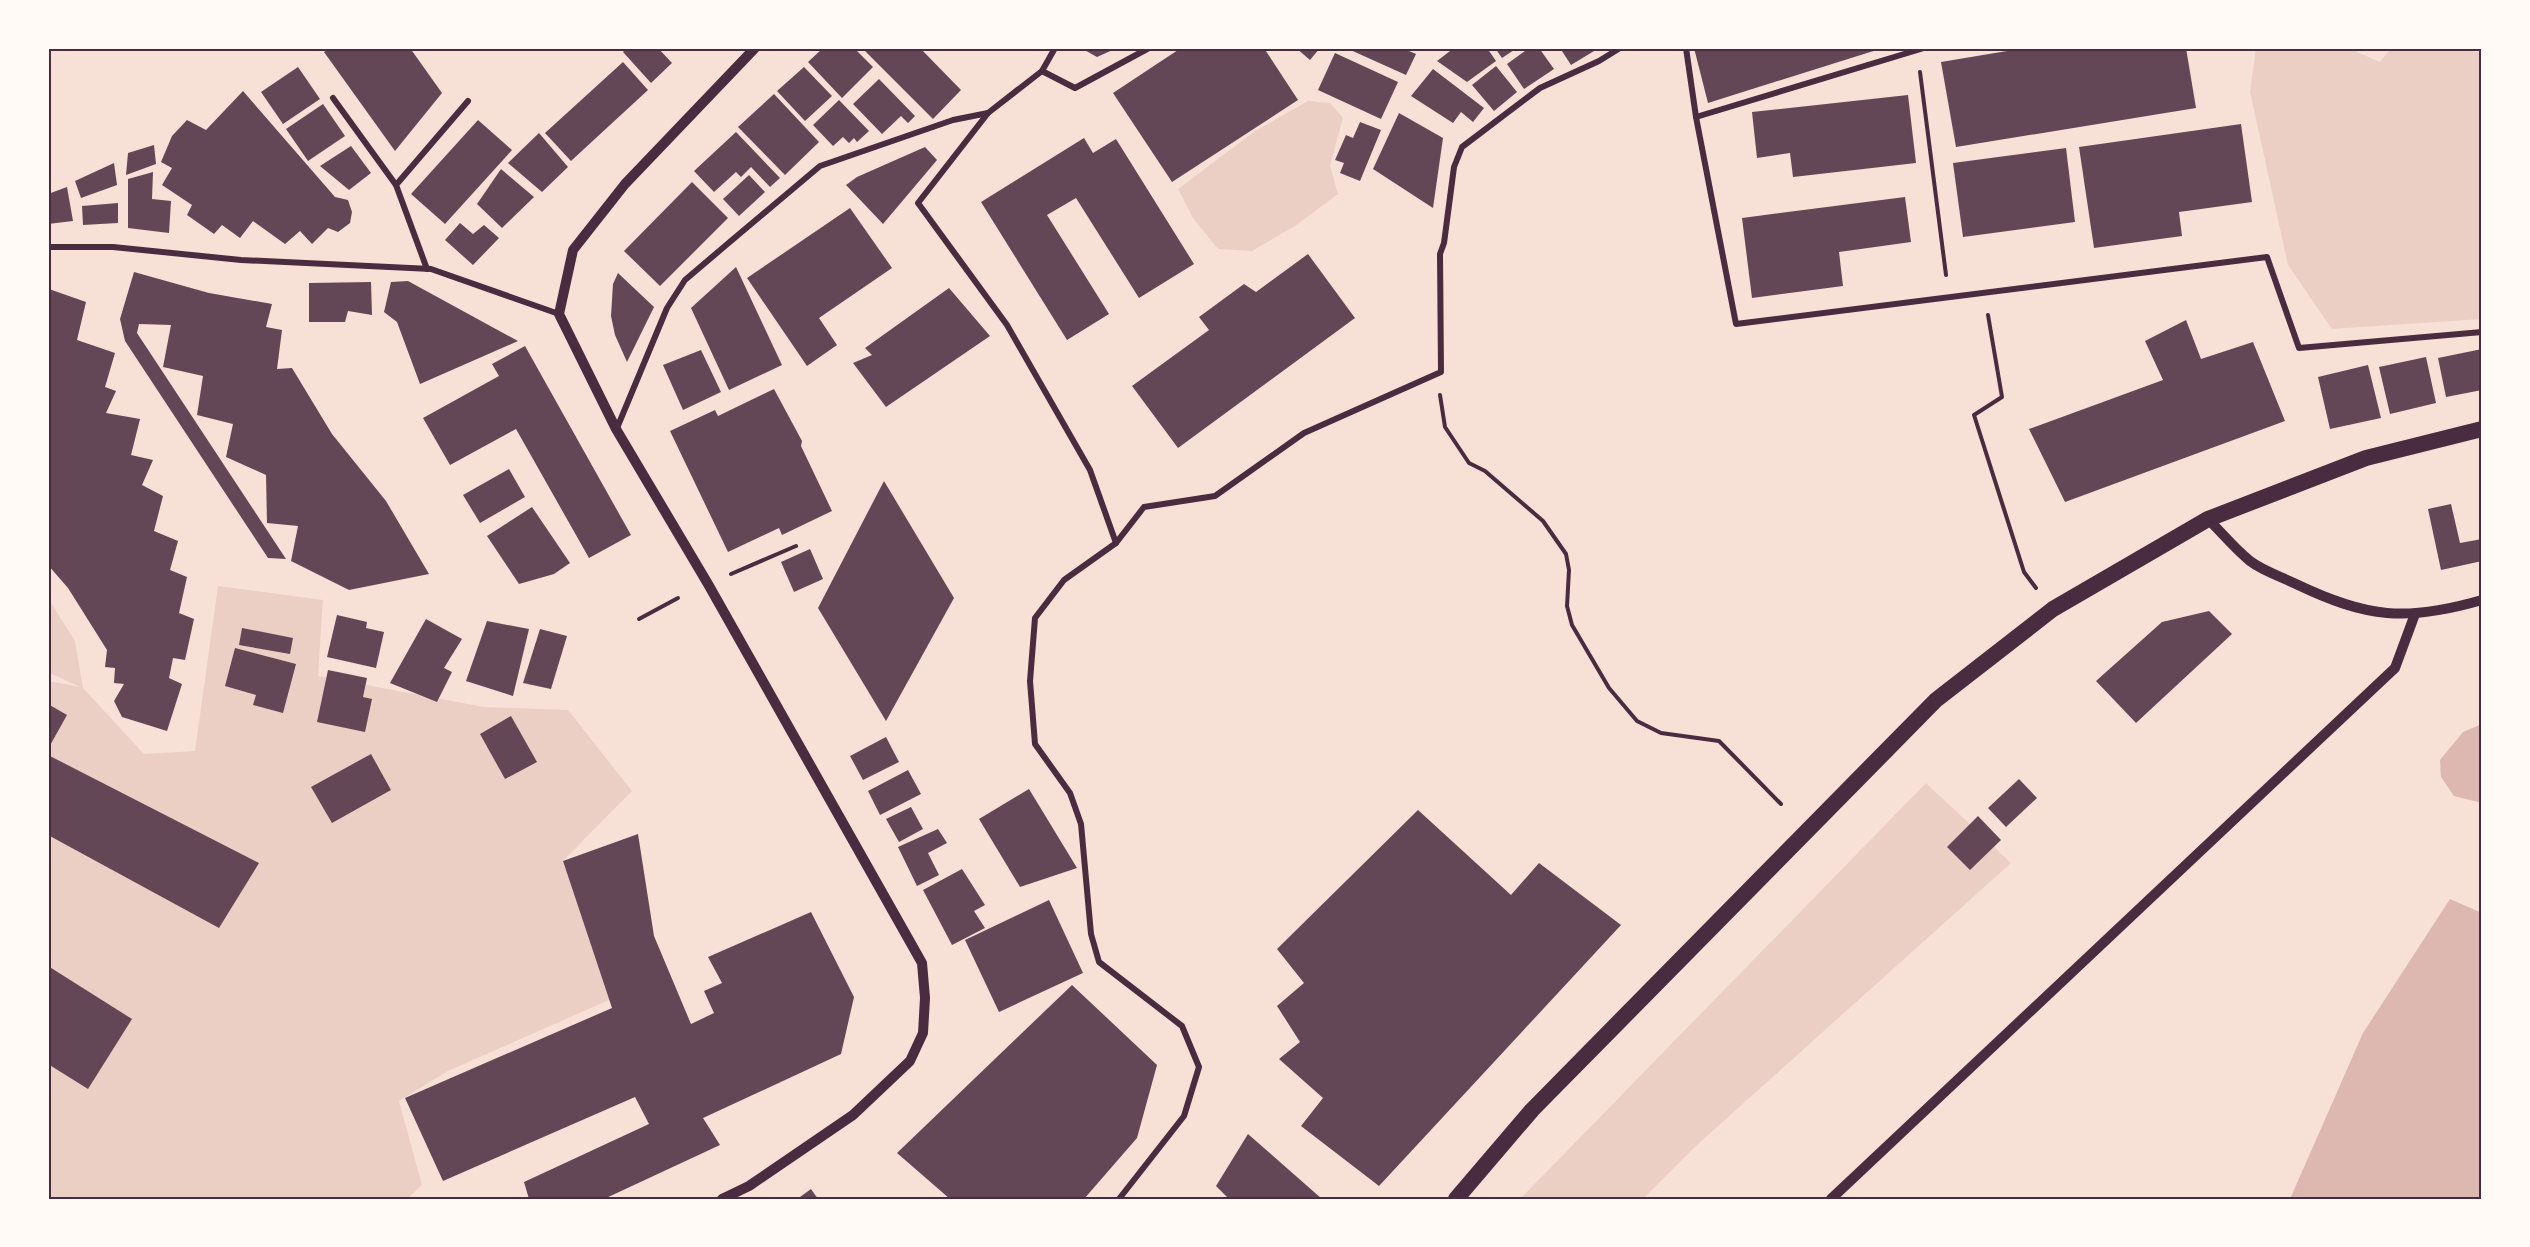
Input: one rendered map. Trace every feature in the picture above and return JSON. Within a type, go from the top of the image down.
[{"type":"highway","points":[[1456,1199],[1532,1110],[1936,700],[2053,609],[2208,519],[2366,458],[2482,429]]},
{"type":"street","points":[[722,1199],[749,1186],[853,1114],[910,1061],[923,1033],[925,998],[922,963],[708,584],[616,429],[560,314],[573,250],[625,184],[755,48]]},
{"type":"street","points":[[1055,48],[1042,71],[988,113],[918,203],[1007,325],[1090,470],[1116,543]]},
{"type":"street","points":[[1042,71],[1075,88],[1149,48]]},
{"type":"street","points":[[1119,1199],[1184,1116],[1199,1067],[1182,1026],[1099,962],[1092,934],[1081,824],[1070,793],[1035,744],[1030,681],[1035,618],[1064,580],[1116,543],[1144,507],[1215,496],[1304,433],[1441,372],[1440,254],[1444,243],[1454,167],[1462,147],[1540,88],[1620,48]]},
{"type":"street","points":[[1686,48],[1696,117],[1736,324],[2267,257],[2299,348],[2482,332]]},
{"type":"street","points":[[1696,117],[1921,49]]},
{"type":"street","points":[[333,98],[396,185],[427,269]]},
{"type":"street","points":[[396,185],[468,101]]},
{"type":"street","points":[[616,429],[667,308],[685,280],[717,252],[820,166],[953,120],[988,113]]},
{"type":"street","points":[[48,247],[113,247],[240,260],[427,269],[560,314]]},
{"type":"street","points":[[2208,519],[2252,562],[2325,598],[2369,611],[2394,615],[2451,609],[2482,600]]},
{"type":"street","points":[[1831,1199],[2395,668],[2415,614]]},
{"type":"path","points":[[1921,49],[1936,207],[1950,297]]},
{"type":"path","points":[[1984,293],[2002,397],[1974,415],[2024,572],[2053,609]]},
{"type":"path","points":[[1441,372],[1440,402],[1445,427],[1469,463],[1485,471],[1543,521],[1566,554],[1569,570],[1567,606],[1572,625],[1609,688],[1637,721],[1661,733],[1719,741],[1781,804]]},
{"type":"path","points":[[708,584],[796,546]]},
{"type":"path","points":[[639,619],[678,598]]},
{"type":"shaded area","points":[[2256,48],[2348,48],[2380,62],[2391,48],[2457,48],[2482,53],[2482,319],[2332,329],[2288,265],[2250,92]]},
{"type":"shaded area","points":[[1308,101],[1330,103],[1343,118],[1330,166],[1338,194],[1295,226],[1252,251],[1218,249],[1193,218],[1178,189],[1255,131]]},
{"type":"shaded area","points":[[218,586],[323,600],[318,676],[484,707],[568,710],[632,791],[563,861],[609,1000],[448,1071],[399,1101],[422,1185],[407,1199],[48,1199],[48,681],[80,687],[48,672],[48,598],[75,641],[83,688],[144,754],[195,751]]},
{"type":"shaded area","points":[[2482,724],[2482,803],[2454,796],[2441,777],[2440,760],[2463,732]]},
{"type":"shaded area","points":[[1926,783],[2011,863],[1697,1145],[1643,1199],[1520,1199]]},
{"type":"shaded area","points":[[2450,899],[2482,913],[2482,1199],[2290,1199],[2363,1033]]},
{"type":"building","points":[[330,48],[410,48],[442,93],[395,151],[324,52]]},
{"type":"building","points":[[627,48],[658,48],[672,63],[651,83],[623,52]]},
{"type":"building","points":[[823,48],[854,48],[873,67],[842,98],[808,62]]},
{"type":"building","points":[[862,48],[920,48],[961,90],[933,119]]},
{"type":"building","points":[[1081,48],[1117,48],[1097,57]]},
{"type":"building","points":[[1181,48],[1229,48],[1231,51],[1236,48],[1253,48],[1255,51],[1264,48],[1298,100],[1172,182],[1113,93]]},
{"type":"building","points":[[1296,48],[1320,48],[1310,60]]},
{"type":"building","points":[[1346,48],[1402,48],[1416,54],[1406,75]]},
{"type":"building","points":[[1454,48],[1487,48],[1496,61],[1467,82],[1437,61]]},
{"type":"building","points":[[1495,48],[1517,48],[1502,58]]},
{"type":"building","points":[[1529,48],[1539,48],[1554,69],[1524,89],[1507,64]]},
{"type":"building","points":[[1560,48],[1599,48],[1571,65]]},
{"type":"building","points":[[1694,48],[1883,48],[1708,103]]},
{"type":"building","points":[[2025,48],[2186,48],[2196,108],[1956,147],[1941,62]]},
{"type":"building","points":[[1335,53],[1398,82],[1381,119],[1318,90]]},
{"type":"building","points":[[623,62],[648,90],[571,161],[545,133]]},
{"type":"building","points":[[1496,66],[1517,92],[1494,111],[1472,85]]},
{"type":"building","points":[[298,67],[320,99],[283,124],[261,92]]},
{"type":"building","points":[[804,67],[832,96],[805,121],[777,91]]},
{"type":"building","points":[[1433,69],[1484,108],[1473,122],[1461,112],[1453,123],[1411,96]]},
{"type":"building","points":[[879,79],[915,116],[908,123],[901,116],[882,134],[853,104]]},
{"type":"building","points":[[243,91],[335,197],[348,200],[352,212],[350,223],[338,232],[328,228],[312,244],[300,231],[285,244],[253,221],[240,238],[222,225],[214,234],[187,215],[192,205],[162,185],[172,168],[161,162],[172,136],[187,120],[206,130]]},
{"type":"building","points":[[774,94],[819,142],[785,175],[738,127]]},
{"type":"building","points":[[1908,95],[1916,163],[1793,177],[1790,153],[1757,158],[1752,112]]},
{"type":"building","points":[[839,100],[869,131],[857,142],[854,138],[849,143],[843,137],[833,146],[813,125]]},
{"type":"building","points":[[323,104],[345,136],[308,161],[286,129]]},
{"type":"building","points":[[1399,113],[1443,138],[1433,208],[1373,169]]},
{"type":"building","points":[[478,120],[512,150],[445,224],[411,194]]},
{"type":"building","points":[[1360,122],[1381,130],[1360,181],[1340,173],[1344,163],[1335,160],[1346,135],[1353,138]]},
{"type":"building","points":[[2241,124],[2252,202],[2179,212],[2182,236],[2094,248],[2079,147]]},
{"type":"building","points":[[736,132],[780,178],[770,187],[751,167],[741,177],[736,172],[714,192],[694,171]]},
{"type":"building","points":[[539,133],[568,167],[542,192],[508,163]]},
{"type":"building","points":[[1084,138],[1093,153],[1116,139],[1194,264],[1139,298],[1076,198],[1047,215],[1109,314],[1067,340],[981,202]]},
{"type":"building","points":[[154,145],[156,164],[126,175],[128,153]]},
{"type":"building","points":[[351,146],[371,173],[349,190],[320,166]]},
{"type":"building","points":[[925,147],[937,160],[883,224],[846,185],[857,177]]},
{"type":"building","points":[[2066,148],[2075,222],[1963,237],[1953,163]]},
{"type":"building","points":[[114,163],[117,185],[81,198],[75,181]]},
{"type":"building","points":[[501,169],[534,197],[502,228],[477,204]]},
{"type":"building","points":[[153,172],[152,199],[171,201],[169,233],[128,228],[128,179]]},
{"type":"building","points":[[749,175],[765,192],[739,216],[723,199]]},
{"type":"building","points":[[692,182],[728,218],[660,286],[624,251]]},
{"type":"building","points":[[67,187],[73,221],[48,224],[48,194]]},
{"type":"building","points":[[1905,197],[1911,242],[1839,252],[1843,286],[1752,298],[1742,218]]},
{"type":"building","points":[[118,203],[118,223],[83,225],[82,206]]},
{"type":"building","points":[[850,208],[892,268],[819,318],[837,345],[807,366],[747,278]]},
{"type":"building","points":[[460,223],[473,234],[484,225],[499,238],[473,265],[445,240]]},
{"type":"building","points":[[1308,254],[1355,318],[1178,448],[1132,386],[1209,330],[1199,317],[1244,284],[1256,292]]},
{"type":"building","points":[[736,267],[782,365],[729,390],[691,308]]},
{"type":"building","points":[[134,272],[209,293],[272,304],[266,327],[282,330],[277,369],[292,368],[332,434],[386,501],[429,574],[349,590],[291,561],[298,526],[267,523],[266,475],[226,457],[233,424],[197,415],[203,376],[163,367],[171,325],[139,324],[137,333],[286,559],[268,558],[125,341],[120,319]]},
{"type":"building","points":[[618,273],[654,307],[627,362],[615,335],[611,316],[613,284]]},
{"type":"building","points":[[408,281],[518,341],[420,384],[397,322],[384,312],[391,282]]},
{"type":"building","points":[[371,282],[372,315],[348,311],[345,322],[309,322],[309,283]]},
{"type":"building","points":[[949,288],[990,336],[886,407],[853,363],[872,355],[865,348]]},
{"type":"building","points":[[49,289],[86,302],[77,340],[115,353],[105,387],[116,391],[106,413],[140,419],[131,455],[153,460],[142,485],[163,496],[154,531],[178,541],[170,570],[187,577],[179,613],[194,619],[185,660],[173,658],[169,678],[182,684],[167,731],[122,717],[114,701],[124,684],[114,683],[115,668],[105,667],[107,650],[68,588],[48,565]]},
{"type":"building","points":[[2186,320],[2201,359],[2253,342],[2285,421],[2065,502],[2029,429],[2163,380],[2145,341]]},
{"type":"building","points":[[525,346],[631,535],[589,558],[516,429],[450,465],[423,418],[499,376],[492,364]]},
{"type":"building","points":[[2482,349],[2482,390],[2446,397],[2438,358]]},
{"type":"building","points":[[701,350],[721,392],[683,410],[663,365]]},
{"type":"building","points":[[2426,357],[2436,403],[2390,414],[2379,367]]},
{"type":"building","points":[[2368,365],[2381,418],[2330,429],[2318,377]]},
{"type":"building","points":[[774,389],[802,441],[801,446],[832,511],[782,535],[779,528],[728,552],[670,431],[715,410],[718,416]]},
{"type":"building","points":[[509,469],[525,497],[480,523],[463,495]]},
{"type":"building","points":[[884,481],[954,598],[886,721],[818,608]]},
{"type":"building","points":[[2451,504],[2460,543],[2482,539],[2482,561],[2441,570],[2428,509]]},
{"type":"building","points":[[532,507],[570,563],[554,574],[519,584],[487,536]]},
{"type":"building","points":[[810,549],[823,579],[794,592],[781,562]]},
{"type":"building","points":[[2209,611],[2232,634],[2136,723],[2096,681],[2162,622]]},
{"type":"building","points":[[337,615],[367,622],[366,628],[384,632],[376,668],[327,657]]},
{"type":"building","points":[[426,619],[462,639],[444,668],[452,672],[437,702],[390,683]]},
{"type":"building","points":[[487,621],[529,629],[513,696],[466,681]]},
{"type":"building","points":[[242,628],[293,638],[290,654],[239,645]]},
{"type":"building","points":[[540,629],[567,636],[551,689],[523,683]]},
{"type":"building","points":[[235,648],[296,664],[283,713],[253,705],[256,695],[225,686]]},
{"type":"building","points":[[328,670],[367,678],[363,697],[372,699],[365,732],[317,722]]},
{"type":"building","points":[[48,704],[67,715],[48,749]]},
{"type":"building","points":[[511,716],[537,762],[505,779],[480,734]]},
{"type":"building","points":[[886,737],[899,762],[863,780],[850,756]]},
{"type":"building","points":[[371,754],[391,790],[332,823],[311,787]]},
{"type":"building","points":[[48,755],[259,863],[219,928],[48,835]]},
{"type":"building","points":[[908,770],[921,794],[880,815],[868,791]]},
{"type":"building","points":[[2019,779],[2037,798],[2006,827],[1988,808]]},
{"type":"building","points":[[1029,789],[1077,868],[1020,887],[979,819]]},
{"type":"building","points":[[911,807],[923,829],[899,842],[886,819]]},
{"type":"building","points":[[1418,810],[1511,895],[1539,863],[1621,925],[1379,1186],[1301,1126],[1323,1098],[1279,1059],[1300,1042],[1277,1006],[1304,983],[1277,949]]},
{"type":"building","points":[[1978,816],[2001,840],[1970,870],[1947,847]]},
{"type":"building","points":[[938,829],[947,843],[928,853],[939,875],[917,886],[898,847]]},
{"type":"building","points":[[638,834],[654,936],[691,1024],[714,1013],[704,991],[722,983],[708,957],[811,912],[854,997],[841,1054],[703,1118],[720,1145],[604,1199],[529,1199],[524,1182],[649,1124],[635,1097],[443,1181],[405,1098],[612,1008],[563,861]]},
{"type":"building","points":[[962,869],[985,905],[974,911],[985,928],[952,945],[923,890]]},
{"type":"building","points":[[1049,900],[1083,973],[999,1012],[965,940]]},
{"type":"building","points":[[48,966],[132,1019],[88,1089],[48,1064]]},
{"type":"building","points":[[1072,985],[1157,1065],[1137,1138],[1084,1199],[950,1199],[897,1153]]},
{"type":"building","points":[[1248,1134],[1322,1199],[1229,1199],[1216,1186]]},
{"type":"building","points":[[811,1189],[818,1199],[801,1199],[800,1197]]}]
